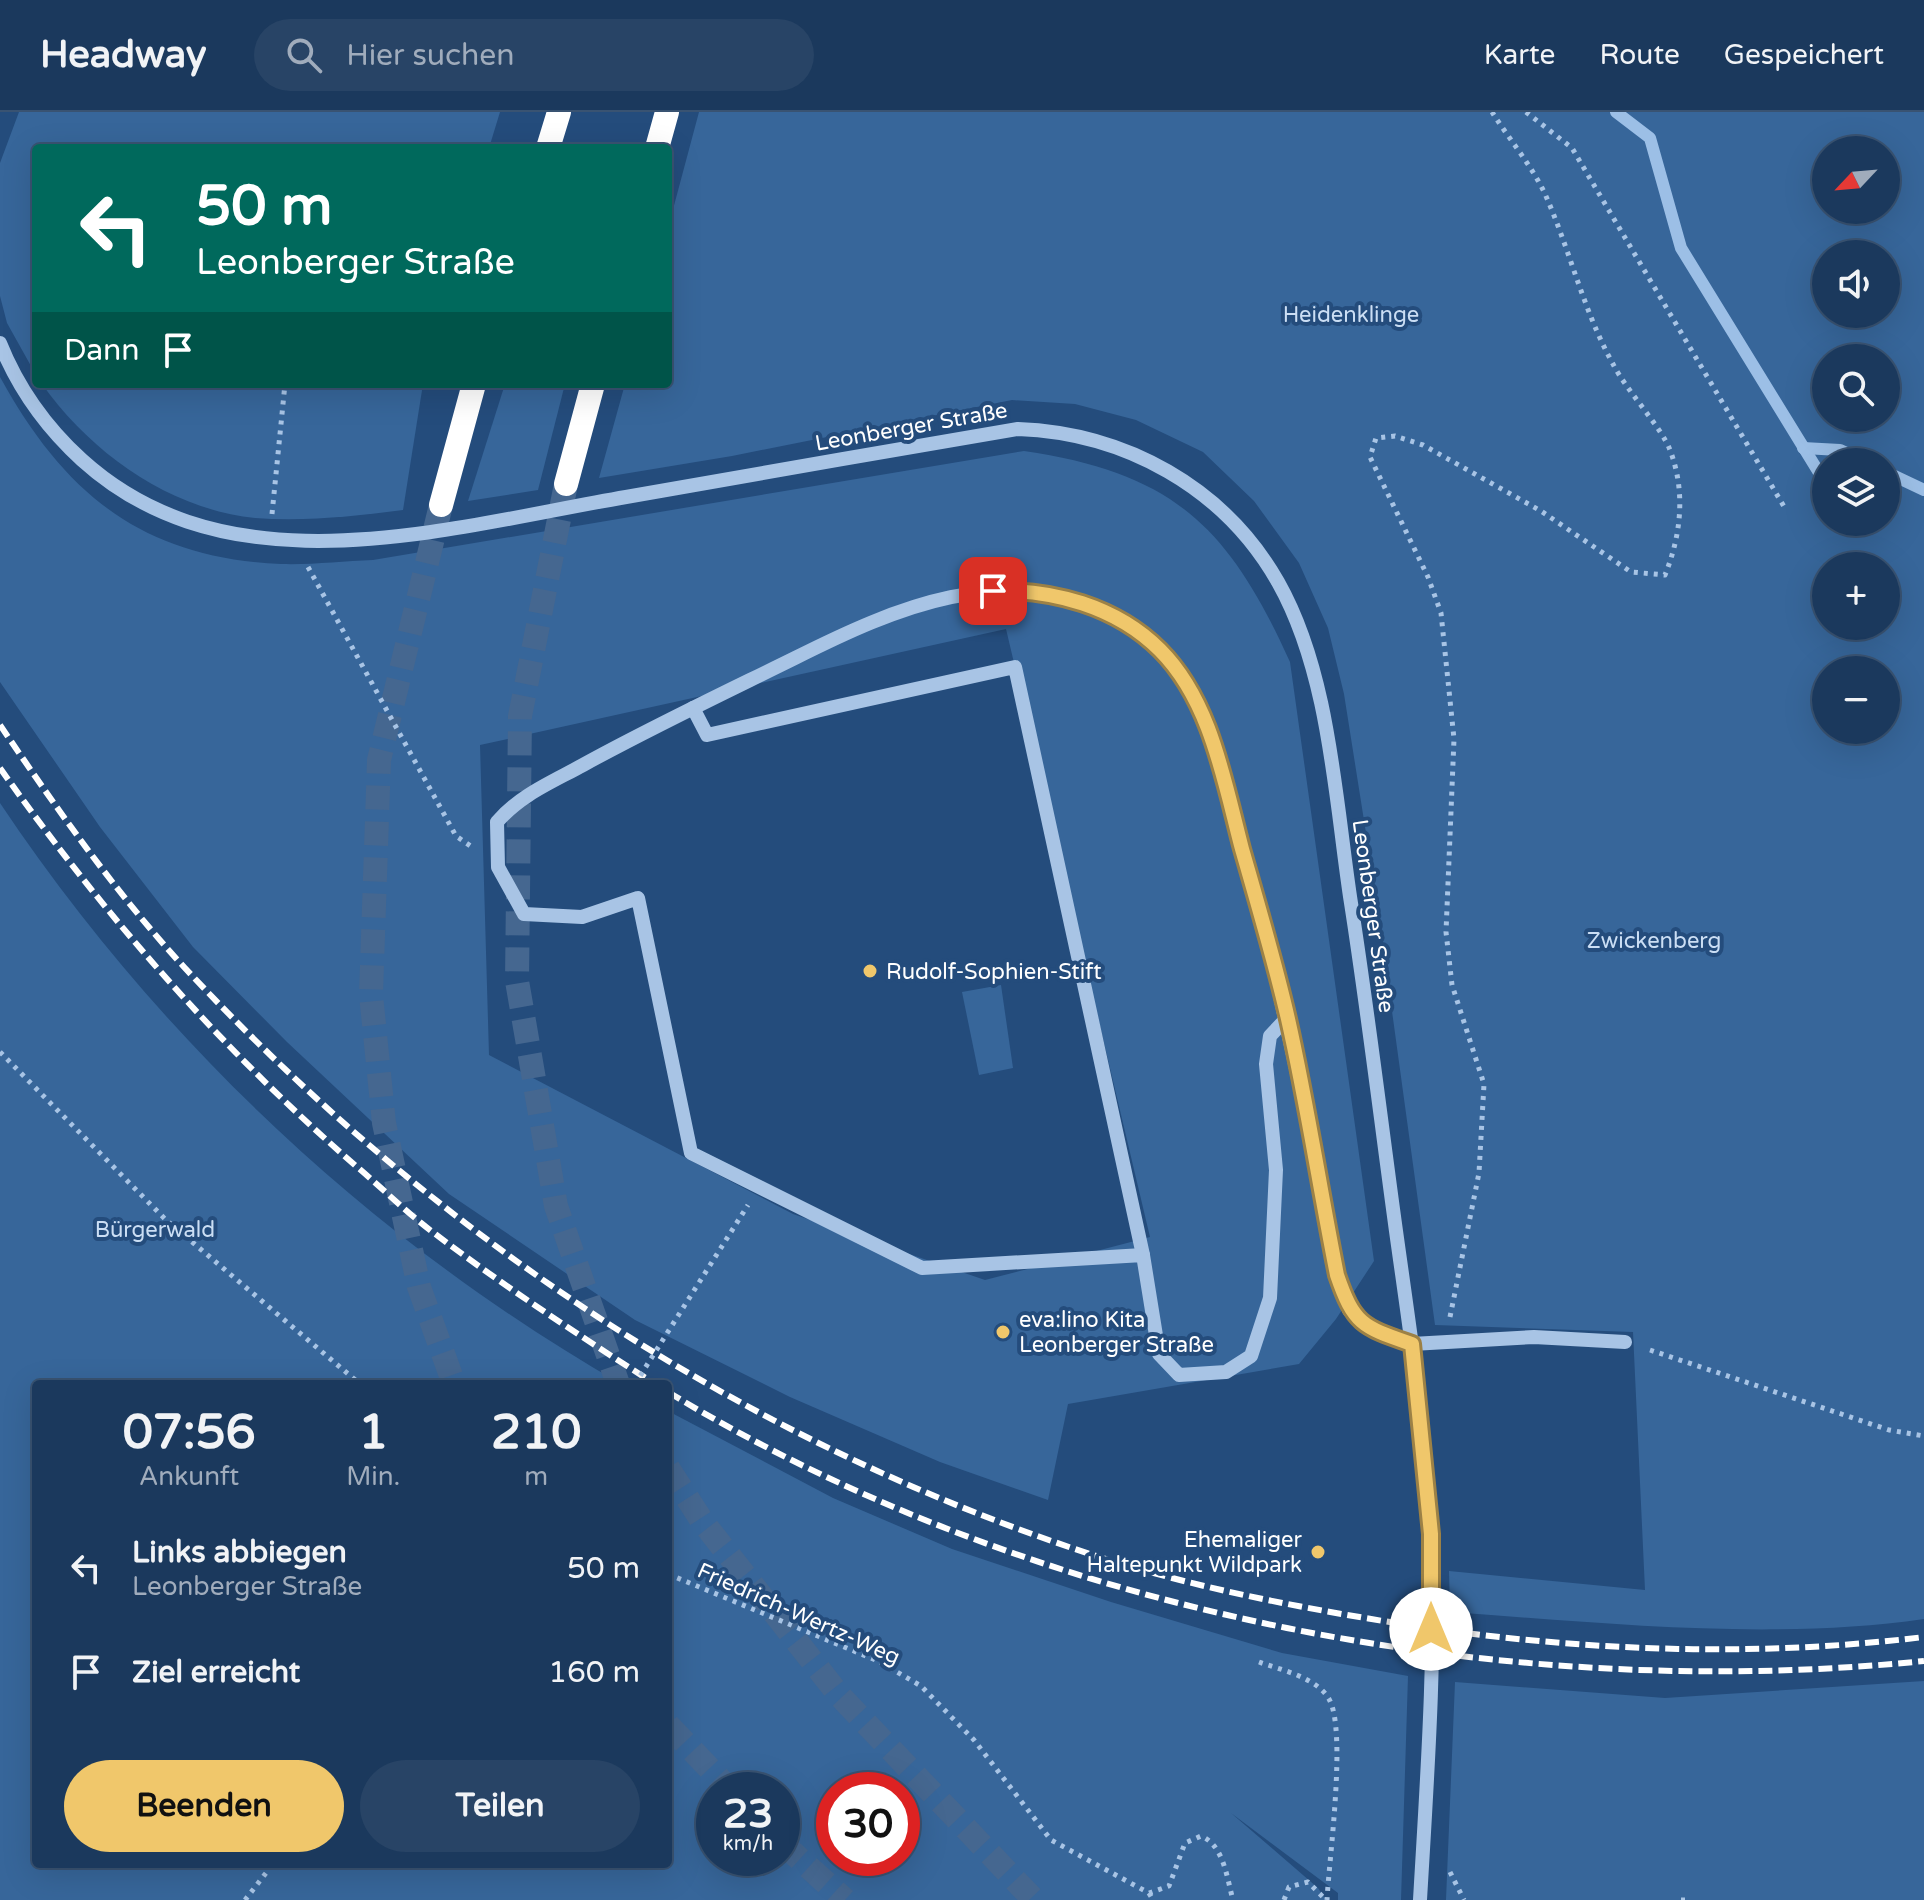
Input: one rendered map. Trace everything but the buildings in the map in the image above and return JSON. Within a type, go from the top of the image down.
[{"type":"highway","points":[[549,144],[559,112]]},
{"type":"highway","points":[[658,144],[667,112]]},
{"type":"highway","points":[[441,505],[473,388]]},
{"type":"highway","points":[[566,484],[592,388]]},
{"type":"street","name":"Leonberger Straße","points":[[0,343],[39,414],[101,477],[129,498],[169,517],[226,534],[270,539],[402,536],[1018,429],[1054,430],[1095,439],[1136,454],[1174,473],[1205,496],[1267,566],[1293,611],[1310,657],[1355,932],[1412,1344],[1431,1534],[1432,1692],[1420,1900]]},
{"type":"street","points":[[1143,1255],[922,1268],[691,1153],[638,898],[582,917],[524,914],[498,867],[497,822],[513,803],[693,708],[869,621],[970,591],[1016,590],[1070,597],[1099,610],[1158,648],[1181,676],[1201,711],[1218,759],[1287,1018],[1337,1275],[1349,1310],[1371,1330],[1412,1344],[1534,1337],[1625,1342]]},
{"type":"street","points":[[693,708],[707,735],[1015,667],[1143,1255],[1159,1354],[1179,1375],[1226,1372],[1251,1356],[1270,1298],[1276,1170],[1266,1064],[1270,1036],[1287,1018]]},
{"type":"path","points":[[1445,1341],[1479,1173],[1484,1084],[1452,985],[1446,932],[1454,739],[1441,613],[1428,577],[1370,457],[1376,438],[1395,436],[1423,445],[1541,511],[1631,572],[1665,575],[1677,544],[1681,500],[1670,449],[1612,364],[1585,306],[1571,257],[1543,190],[1492,112]]},
{"type":"path","points":[[1526,112],[1572,148],[1786,510]]},
{"type":"path","points":[[271,524],[285,388]]},
{"type":"path","points":[[302,557],[456,836]]},
{"type":"path","points":[[0,1052],[165,1219],[355,1380]]},
{"type":"path","points":[[638,1380],[748,1205]]},
{"type":"path","points":[[1625,1342],[1889,1430],[1924,1436]]},
{"type":"path","name":"Friedrich-Wertz-Weg","points":[[672,1576],[878,1661],[921,1686],[974,1740],[1051,1840],[1149,1893]]},
{"type":"path","points":[[1259,1662],[1304,1678],[1329,1698],[1337,1732],[1326,1900]]},
{"type":"path","points":[[1153,1900],[1149,1893],[1169,1886],[1185,1843],[1201,1836],[1211,1839],[1219,1852],[1233,1900]]},
{"type":"path","points":[[245,1900],[270,1868]]},
{"type":"path","points":[[1284,1900],[1289,1887],[1308,1882],[1326,1900]]},
{"type":"green space","points":[[19,112],[500,112],[490,144],[32,144],[32,368],[7,323],[0,296],[0,163]]},
{"type":"green space","name":"Zwickenberg","points":[[699,112],[1924,112],[1924,1619],[1807,1629],[1748,1629],[1627,1625],[1450,1612],[1449,1571],[1645,1590],[1633,1332],[1435,1325],[1378,909],[1344,694],[1328,628],[1299,563],[1254,501],[1203,452],[1136,420],[1075,404],[1012,400],[732,456],[599,478],[624,388],[672,388],[672,213]]},
{"type":"green space","points":[[0,377],[25,419],[52,455],[81,486],[113,512],[149,533],[188,549],[232,559],[281,564],[373,560],[1024,451],[1120,474],[1158,492],[1190,514],[1219,542],[1244,575],[1290,662],[1374,1261],[1336,1319],[1299,1364],[1068,1404],[1048,1500],[940,1462],[790,1397],[635,1320],[449,1194],[287,1042],[193,947],[100,827],[0,682]],"holes":[[[1006,629],[1150,1237],[985,1280],[793,1214],[489,1055],[480,745]]]},
{"type":"green space","points":[[45,388],[422,388],[403,510],[329,518],[255,518],[192,503],[135,474],[84,433]]},
{"type":"green space","points":[[504,388],[564,388],[538,490],[468,501]]},
{"type":"green space","name":"Bürgerwald","points":[[0,803],[62,890],[129,974],[201,1054],[277,1129],[357,1200],[442,1266],[530,1328],[614,1380],[32,1380],[32,1868],[672,1868],[672,1413],[833,1498],[952,1549],[1111,1602],[1282,1653],[1408,1676],[1401,1900],[1338,1900],[1338,1893],[1231,1813],[1318,1888],[1326,1900],[0,1900]]},
{"type":"green space","points":[[1001,985],[1013,1068],[979,1075],[962,992]]},
{"type":"green space","points":[[1924,1681],[1924,1900],[1446,1900],[1455,1682],[1665,1698]]},
{"type":"waterway","name":"Heidenklinge","points":[[1616,112],[1650,138],[1681,248],[1812,461]]},
{"type":"waterway","points":[[1803,448],[1812,448]]},
{"type":"waterway","points":[[1900,479],[1924,490]]},
{"type":"tunnel","points":[[566,484],[520,716],[517,981],[556,1206],[617,1380]]},
{"type":"tunnel","points":[[441,505],[379,760],[371,995],[384,1123],[419,1287],[453,1380]]},
{"type":"tunnel","points":[[672,1474],[702,1521],[839,1695],[1034,1900]]},
{"type":"tunnel","points":[[672,1729],[713,1772]]},
{"type":"tunnel","points":[[800,1859],[845,1900]]},
{"type":"railway","points":[[0,725],[88,849],[159,939],[280,1064],[382,1156],[488,1240],[600,1318],[716,1389],[837,1452],[961,1507],[1129,1566],[1288,1604],[1408,1625],[1537,1641],[1666,1649],[1795,1648],[1924,1637]]},
{"type":"railway","points":[[0,768],[80,876],[166,978],[306,1121],[434,1233],[543,1311],[649,1380]]},
{"type":"railway","points":[[672,1394],[809,1469],[959,1533],[1115,1586],[1275,1626],[1437,1653],[1601,1668],[1764,1671],[1924,1661]]},
{"type":"place","name":"Rudolf-Sophien-Stift","points":[[870,971]]},
{"type":"place","name":"eva:lino Kita Leonberger Straße","points":[[1003,1332]]},
{"type":"place","name":"Ehemaliger Haltepunkt Wildpark","points":[[1318,1552]]},
{"type":"route","points":[[993,591],[1016,590],[1070,597],[1127,626],[1158,648],[1181,676],[1201,711],[1218,759],[1287,1018],[1337,1275],[1349,1310],[1371,1330],[1412,1344],[1431,1534],[1431,1629]]}]
